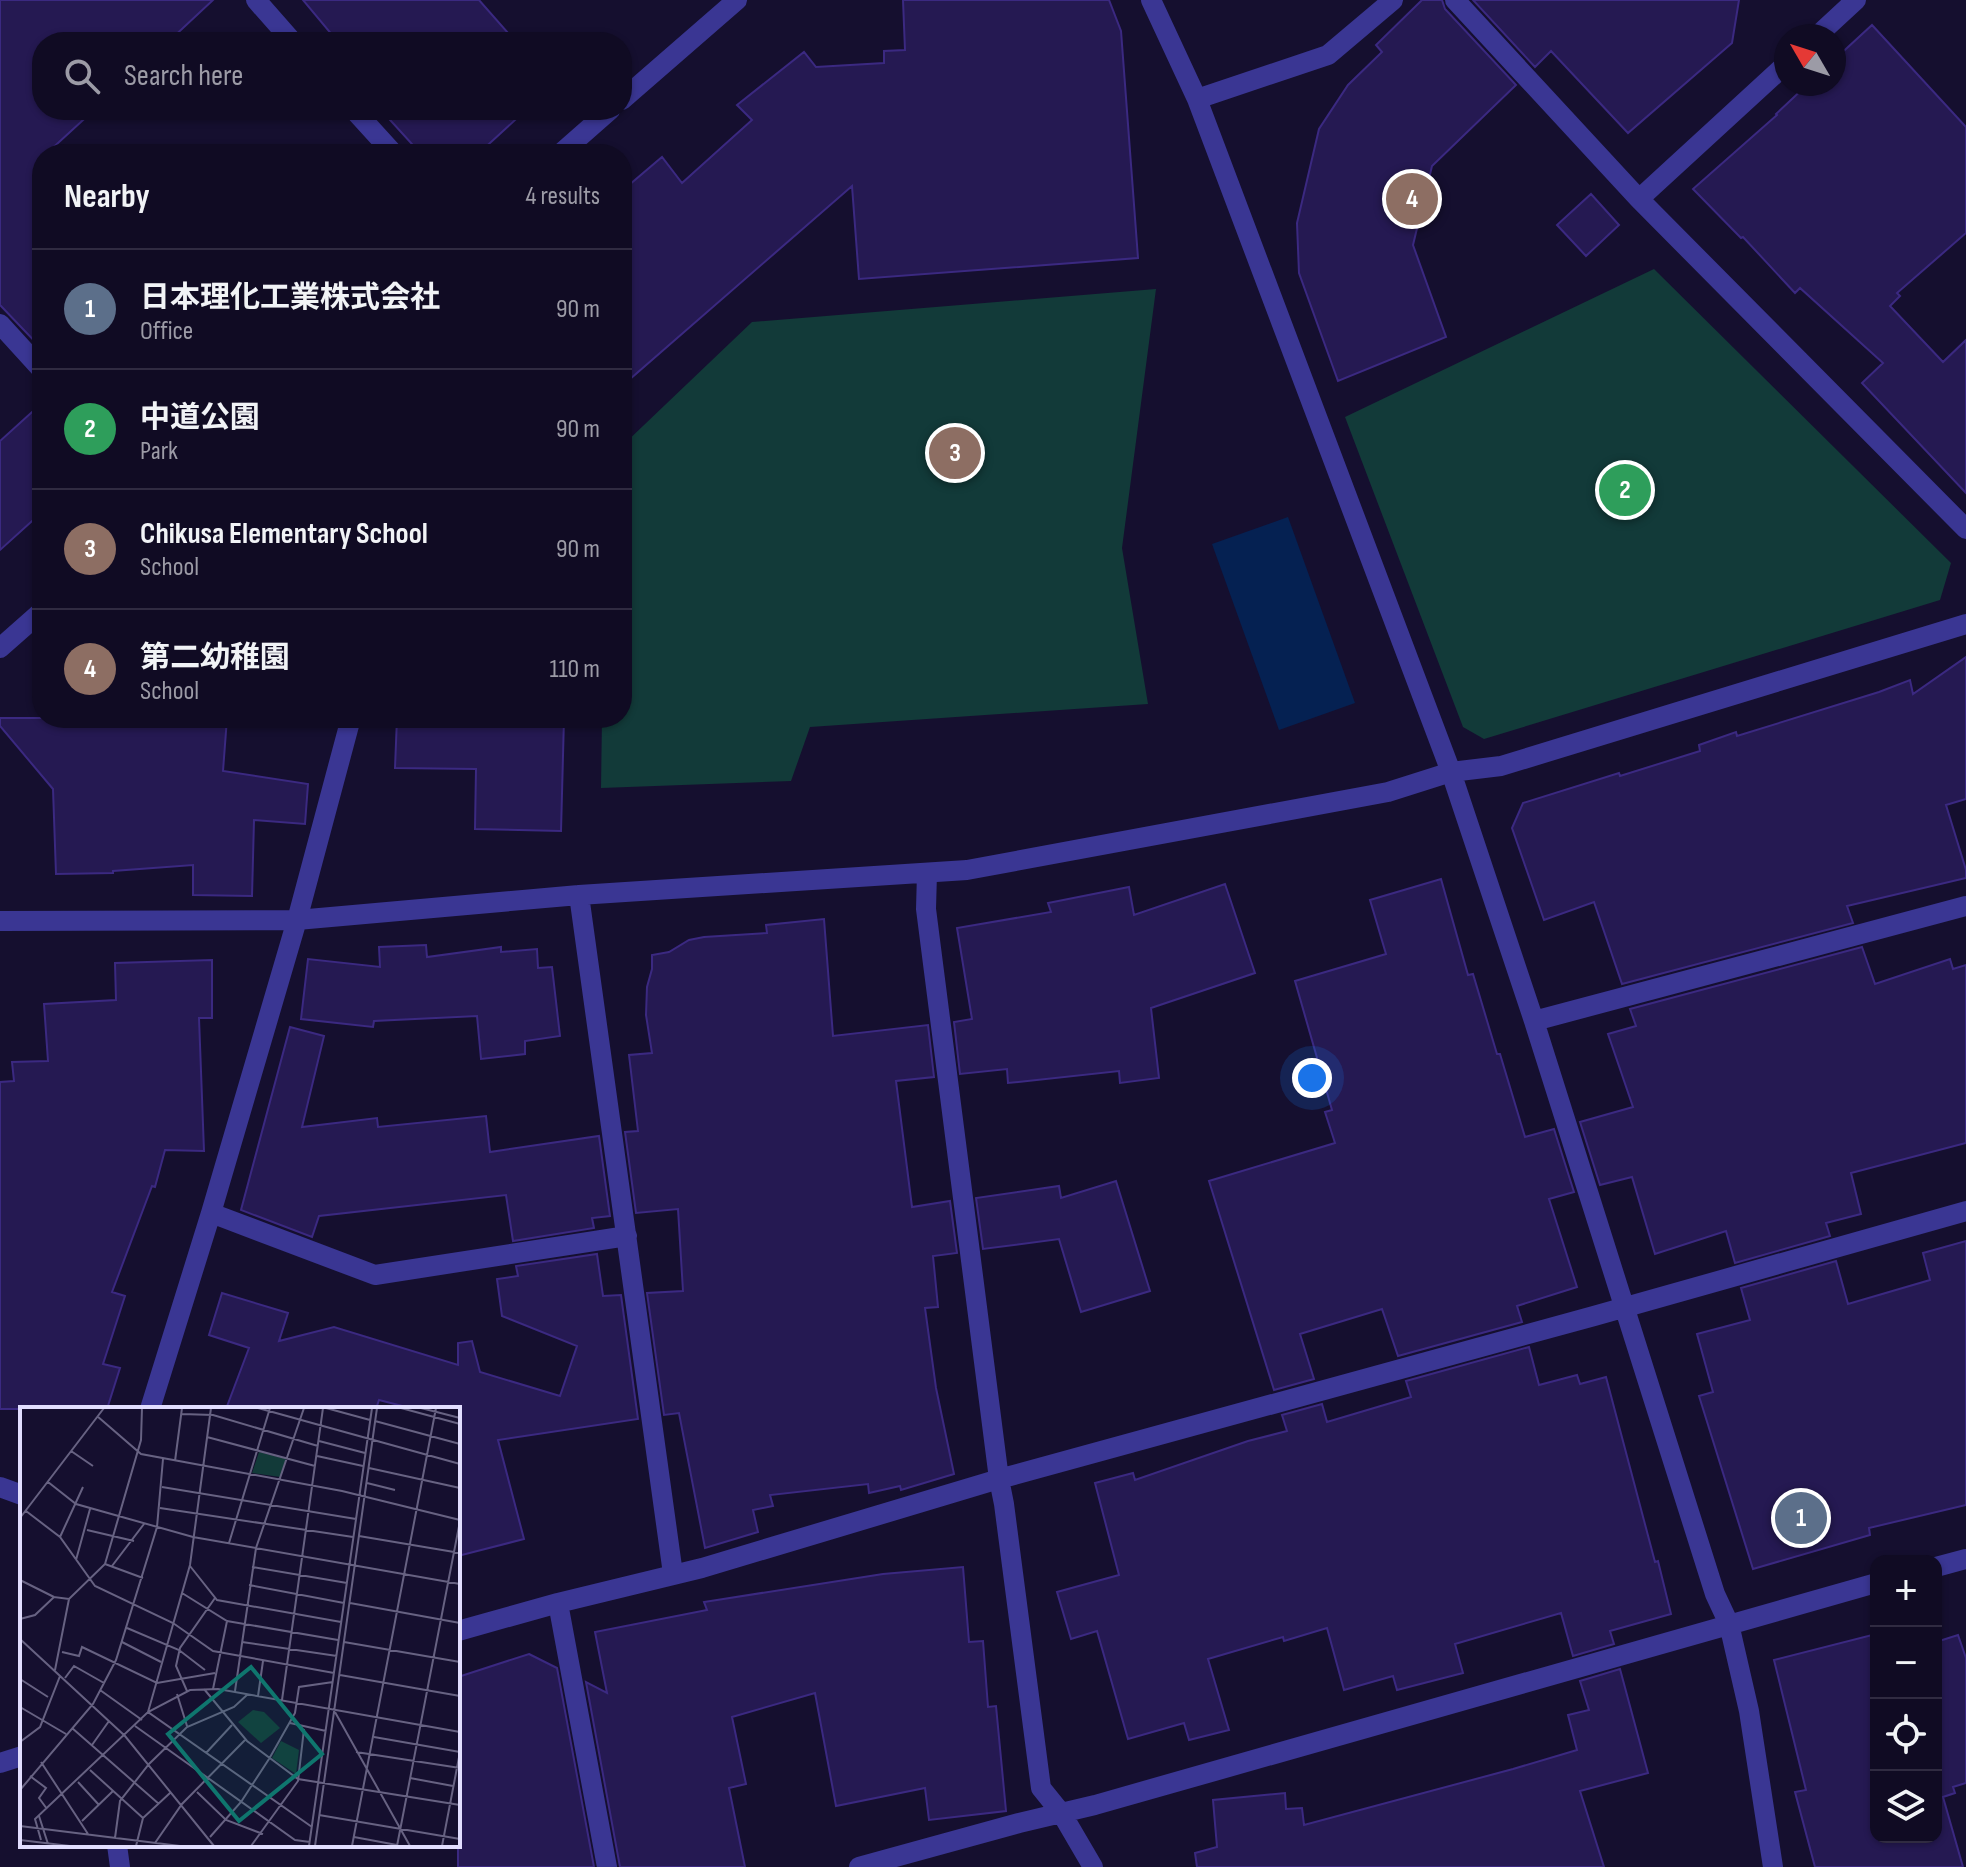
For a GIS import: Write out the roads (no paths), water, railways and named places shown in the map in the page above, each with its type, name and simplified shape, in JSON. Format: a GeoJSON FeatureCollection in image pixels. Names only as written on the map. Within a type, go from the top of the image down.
{"type":"FeatureCollection","features":[{"type":"Feature","properties":{"kind":"street"},"geometry":{"type":"LineString","coordinates":[[256,0],[284,32]]}},
{"type":"Feature","properties":{"kind":"street"},"geometry":{"type":"LineString","coordinates":[[632,91],[737,0]]}},
{"type":"Feature","properties":{"kind":"street"},"geometry":{"type":"LineString","coordinates":[[1151,0],[1197,99],[1451,772],[1534,1021],[1715,1594],[1729,1624],[1749,1711],[1773,1867]]}},
{"type":"Feature","properties":{"kind":"street"},"geometry":{"type":"LineString","coordinates":[[1197,99],[1328,55],[1393,0]]}},
{"type":"Feature","properties":{"kind":"street"},"geometry":{"type":"LineString","coordinates":[[1455,0],[1639,199],[1966,529]]}},
{"type":"Feature","properties":{"kind":"street"},"geometry":{"type":"LineString","coordinates":[[1830,24],[1856,0]]}},
{"type":"Feature","properties":{"kind":"street"},"geometry":{"type":"LineString","coordinates":[[1639,199],[1774,75]]}},
{"type":"Feature","properties":{"kind":"street"},"geometry":{"type":"LineString","coordinates":[[363,120],[385,144]]}},
{"type":"Feature","properties":{"kind":"street"},"geometry":{"type":"LineString","coordinates":[[571,144],[599,120]]}},
{"type":"Feature","properties":{"kind":"street"},"geometry":{"type":"LineString","coordinates":[[0,324],[32,359]]}},
{"type":"Feature","properties":{"kind":"street"},"geometry":{"type":"LineString","coordinates":[[0,648],[32,620]]}},
{"type":"Feature","properties":{"kind":"street"},"geometry":{"type":"LineString","coordinates":[[0,921],[297,920],[579,895],[967,870],[1388,792],[1451,772],[1501,766],[1966,624]]}},
{"type":"Feature","properties":{"kind":"street"},"geometry":{"type":"LineString","coordinates":[[151,1407],[297,920],[348,728]]}},
{"type":"Feature","properties":{"kind":"street"},"geometry":{"type":"LineString","coordinates":[[927,873],[926,909],[1041,1788],[1062,1814],[1093,1867]]}},
{"type":"Feature","properties":{"kind":"street"},"geometry":{"type":"LineString","coordinates":[[579,895],[673,1574]]}},
{"type":"Feature","properties":{"kind":"street"},"geometry":{"type":"LineString","coordinates":[[1534,1021],[1966,906]]}},
{"type":"Feature","properties":{"kind":"street"},"geometry":{"type":"LineString","coordinates":[[460,1630],[702,1568],[999,1479],[1966,1211]]}},
{"type":"Feature","properties":{"kind":"street"},"geometry":{"type":"LineString","coordinates":[[211,1213],[375,1275],[627,1236]]}},
{"type":"Feature","properties":{"kind":"street"},"geometry":{"type":"LineString","coordinates":[[0,1487],[20,1494]]}},
{"type":"Feature","properties":{"kind":"street"},"geometry":{"type":"LineString","coordinates":[[1942,1565],[1966,1559]]}},
{"type":"Feature","properties":{"kind":"street"},"geometry":{"type":"LineString","coordinates":[[859,1867],[1062,1814],[1870,1585]]}},
{"type":"Feature","properties":{"kind":"street"},"geometry":{"type":"LineString","coordinates":[[558,1603],[607,1867]]}},
{"type":"Feature","properties":{"kind":"street"},"geometry":{"type":"LineString","coordinates":[[0,1763],[20,1757]]}},
{"type":"Feature","properties":{"kind":"street"},"geometry":{"type":"LineString","coordinates":[[117,1847],[120,1867]]}},
{"type":"Feature","properties":{"kind":"water"},"geometry":{"type":"Polygon","coordinates":[[[1288,517],[1355,703],[1279,730],[1212,544],[1288,517]]]}},
{"type":"Feature","properties":{"kind":"place","name":"第二幼稚園"},"geometry":{"type":"Point","coordinates":[1412,199]}},
{"type":"Feature","properties":{"kind":"place","name":"Chikusa Elementary School"},"geometry":{"type":"Point","coordinates":[955,453]}},
{"type":"Feature","properties":{"kind":"place","name":"中道公園"},"geometry":{"type":"Point","coordinates":[1625,490]}},
{"type":"Feature","properties":{"kind":"place","name":"日本理化工業株式会社"},"geometry":{"type":"Point","coordinates":[1801,1518]}}]}
